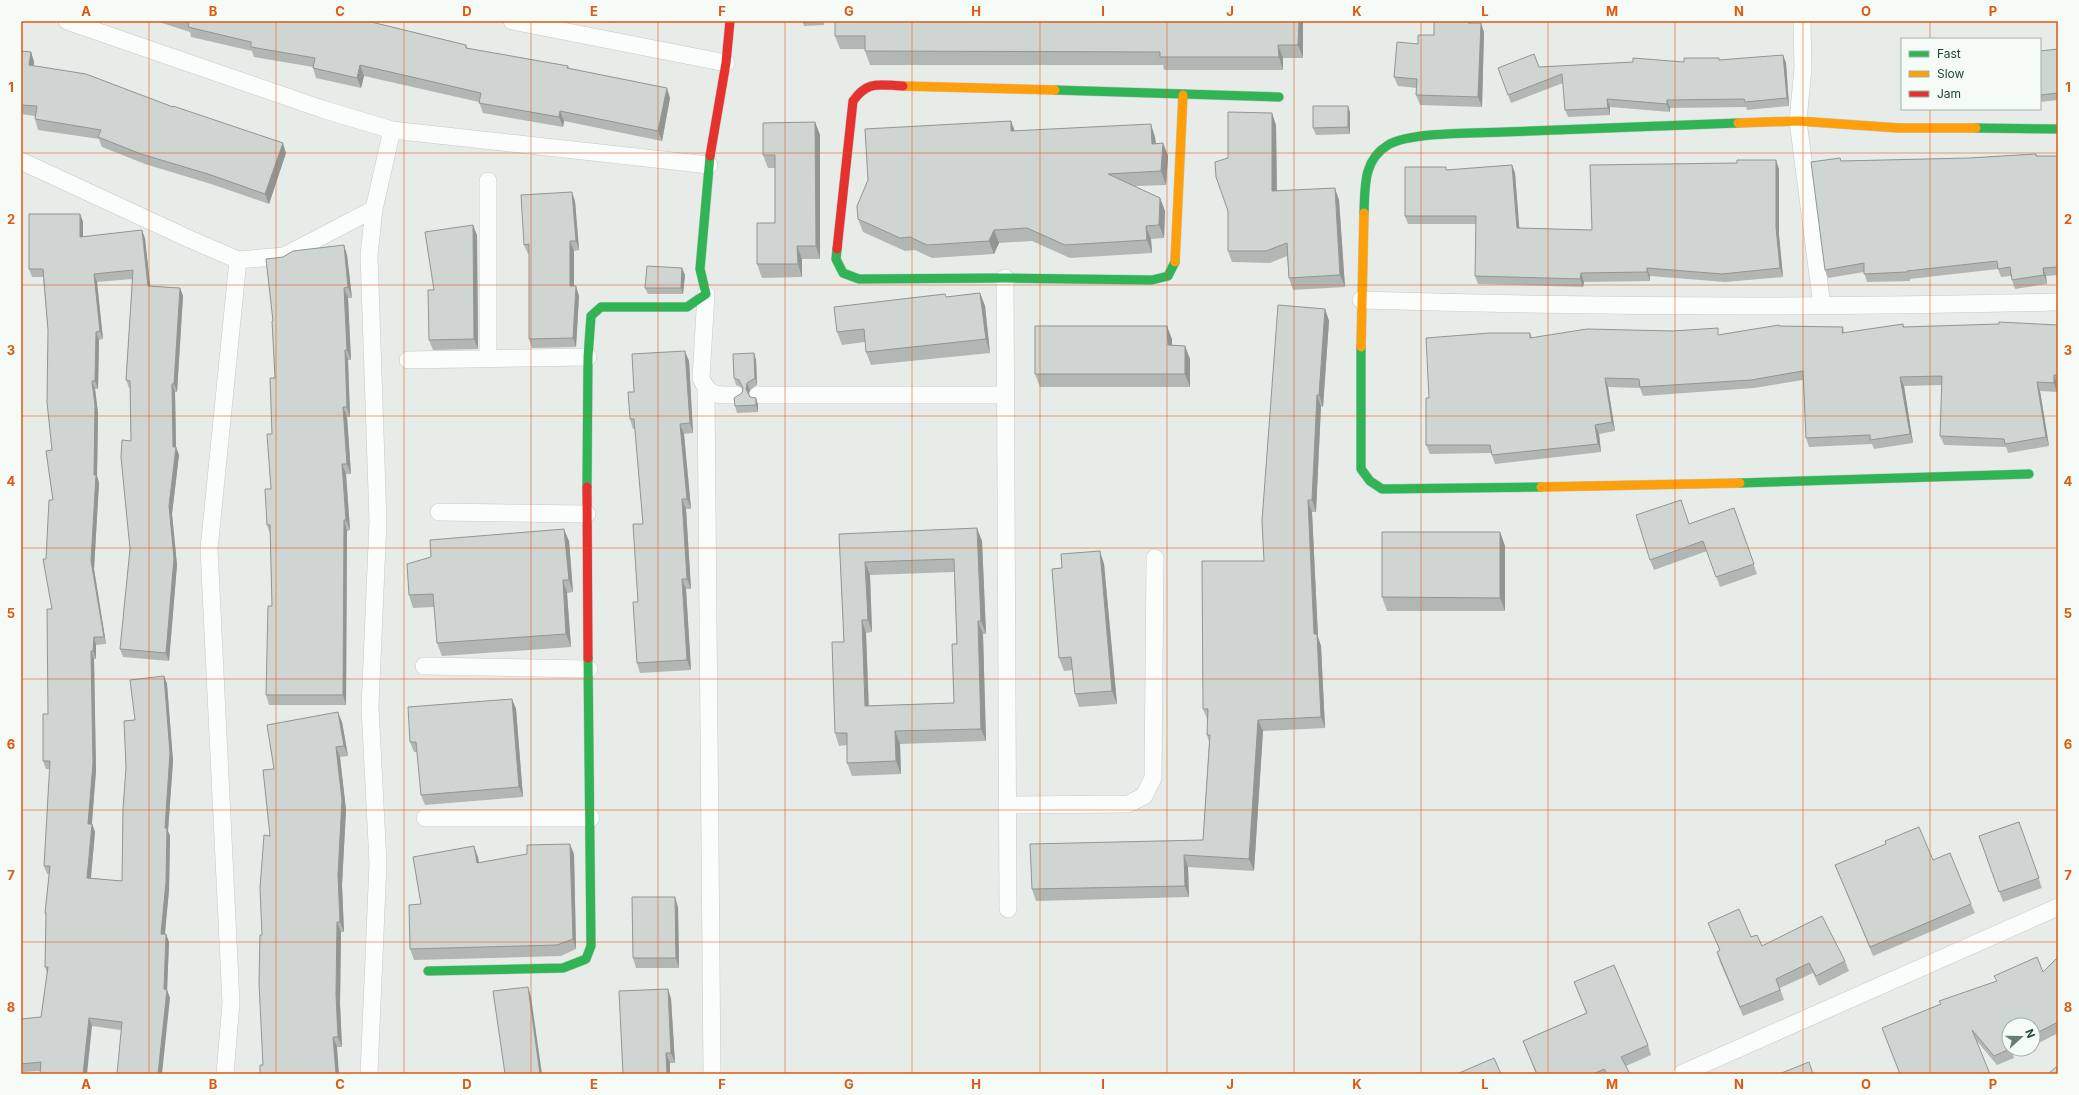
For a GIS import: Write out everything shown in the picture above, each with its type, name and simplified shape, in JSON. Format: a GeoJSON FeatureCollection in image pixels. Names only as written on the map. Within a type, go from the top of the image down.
{"type":"FeatureCollection","features":[{"type":"Feature","properties":{"kind":"street"},"geometry":{"type":"LineString","coordinates":[[67,21],[322,109],[392,130],[709,165]]}},
{"type":"Feature","properties":{"kind":"street"},"geometry":{"type":"LineString","coordinates":[[512,21],[726,63]]}},
{"type":"Feature","properties":{"kind":"street"},"geometry":{"type":"LineString","coordinates":[[712,1074],[706,389],[701,378],[706,294],[700,269],[709,165],[726,63],[730,21]]}},
{"type":"Feature","properties":{"kind":"street"},"geometry":{"type":"LineString","coordinates":[[1802,21],[1803,68],[1798,121],[1822,306]]}},
{"type":"Feature","properties":{"kind":"street"},"geometry":{"type":"LineString","coordinates":[[1183,95],[1175,261],[1168,276],[1152,280],[1005,278],[859,279],[843,273],[836,259],[853,101],[861,90],[875,85],[1279,97]]}},
{"type":"Feature","properties":{"kind":"street"},"geometry":{"type":"LineString","coordinates":[[2029,474],[1685,485],[1399,490],[1382,489],[1370,481],[1361,469],[1361,300],[1365,178],[1374,156],[1388,145],[1405,138],[1461,134],[1798,121],[1898,128],[2058,129]]}},
{"type":"Feature","properties":{"kind":"street"},"geometry":{"type":"LineString","coordinates":[[369,1074],[378,870],[370,707],[378,521],[369,255],[374,209],[392,130]]}},
{"type":"Feature","properties":{"kind":"street"},"geometry":{"type":"LineString","coordinates":[[21,161],[184,237],[238,260],[284,256],[374,209]]}},
{"type":"Feature","properties":{"kind":"street"},"geometry":{"type":"LineString","coordinates":[[488,181],[488,358]]}},
{"type":"Feature","properties":{"kind":"street"},"geometry":{"type":"LineString","coordinates":[[225,1074],[231,1003],[209,549],[238,260]]}},
{"type":"Feature","properties":{"kind":"street"},"geometry":{"type":"LineString","coordinates":[[1005,278],[1008,909]]}},
{"type":"Feature","properties":{"kind":"street"},"geometry":{"type":"LineString","coordinates":[[428,971],[563,968],[586,959],[591,946],[587,514],[588,357],[591,316],[600,307],[687,307],[706,294]]}},
{"type":"Feature","properties":{"kind":"street"},"geometry":{"type":"LineString","coordinates":[[1361,300],[1526,305],[1822,306],[2058,302]]}},
{"type":"Feature","properties":{"kind":"street"},"geometry":{"type":"LineString","coordinates":[[408,360],[588,357]]}},
{"type":"Feature","properties":{"kind":"street"},"geometry":{"type":"LineString","coordinates":[[706,389],[716,395],[736,395]]}},
{"type":"Feature","properties":{"kind":"street"},"geometry":{"type":"LineString","coordinates":[[758,395],[1005,396]]}},
{"type":"Feature","properties":{"kind":"street"},"geometry":{"type":"LineString","coordinates":[[439,512],[587,514]]}},
{"type":"Feature","properties":{"kind":"street"},"geometry":{"type":"LineString","coordinates":[[1007,805],[1128,804],[1144,796],[1153,778],[1155,558]]}},
{"type":"Feature","properties":{"kind":"street"},"geometry":{"type":"LineString","coordinates":[[424,666],[589,669]]}},
{"type":"Feature","properties":{"kind":"street"},"geometry":{"type":"LineString","coordinates":[[425,818],[590,818]]}},
{"type":"Feature","properties":{"kind":"street"},"geometry":{"type":"LineString","coordinates":[[1681,1074],[2058,907]]}},
{"type":"Feature","properties":{"kind":"building"},"geometry":{"type":"Polygon","coordinates":[[[183,21],[367,21],[466,45],[466,48],[568,66],[567,68],[667,88],[658,131],[560,111],[559,117],[479,103],[481,93],[360,65],[357,78],[313,68],[315,58],[251,47],[251,42],[188,27],[189,23],[183,21]]]}},
{"type":"Feature","properties":{"kind":"building"},"geometry":{"type":"Polygon","coordinates":[[[803,21],[823,21],[803,23],[803,21]]]}},
{"type":"Feature","properties":{"kind":"building"},"geometry":{"type":"Polygon","coordinates":[[[835,21],[1299,21],[1298,45],[1278,45],[1279,57],[1160,57],[1160,52],[865,51],[865,36],[835,36],[835,21]]]}},
{"type":"Feature","properties":{"kind":"building"},"geometry":{"type":"Polygon","coordinates":[[[1434,21],[1468,21],[1468,23],[1481,23],[1478,97],[1416,95],[1417,79],[1394,77],[1397,42],[1418,44],[1418,35],[1434,35],[1434,21]]]}},
{"type":"Feature","properties":{"kind":"building"},"geometry":{"type":"Polygon","coordinates":[[[2058,49],[2058,93],[2041,95],[2041,51],[2058,49]]]}},
{"type":"Feature","properties":{"kind":"building"},"geometry":{"type":"Polygon","coordinates":[[[21,51],[31,52],[29,65],[86,74],[173,107],[283,143],[265,194],[208,174],[141,154],[98,137],[101,130],[35,119],[37,106],[21,105],[21,51]]]}},
{"type":"Feature","properties":{"kind":"building"},"geometry":{"type":"Polygon","coordinates":[[[1534,54],[1539,67],[1633,62],[1633,58],[1684,62],[1684,58],[1719,58],[1719,60],[1783,55],[1787,98],[1745,102],[1744,99],[1667,100],[1667,104],[1607,99],[1608,108],[1565,110],[1562,74],[1508,95],[1498,68],[1534,54]]]}},
{"type":"Feature","properties":{"kind":"building"},"geometry":{"type":"Polygon","coordinates":[[[1313,106],[1348,106],[1348,127],[1313,128],[1313,106]]]}},
{"type":"Feature","properties":{"kind":"building"},"geometry":{"type":"Polygon","coordinates":[[[1228,112],[1272,113],[1272,191],[1335,188],[1340,275],[1289,278],[1287,243],[1266,251],[1228,251],[1228,211],[1216,177],[1215,162],[1228,158],[1228,112]]]}},
{"type":"Feature","properties":{"kind":"building"},"geometry":{"type":"Polygon","coordinates":[[[1011,121],[1011,131],[1151,124],[1152,144],[1163,143],[1161,171],[1108,174],[1160,198],[1159,225],[1146,226],[1147,240],[1065,245],[1027,228],[994,230],[989,241],[927,245],[910,237],[900,238],[858,219],[857,206],[868,180],[865,129],[1011,121]]]}},
{"type":"Feature","properties":{"kind":"building"},"geometry":{"type":"Polygon","coordinates":[[[815,122],[816,246],[797,246],[798,264],[757,264],[757,223],[775,223],[775,155],[763,155],[763,123],[815,122]]]}},
{"type":"Feature","properties":{"kind":"building"},"geometry":{"type":"Polygon","coordinates":[[[2036,154],[2036,156],[2058,156],[2058,267],[2043,268],[2044,275],[2012,280],[2010,267],[1998,269],[1997,261],[1907,272],[1864,274],[1864,263],[1825,270],[1811,162],[1840,158],[1841,161],[1969,158],[2036,154]]]}},
{"type":"Feature","properties":{"kind":"building"},"geometry":{"type":"Polygon","coordinates":[[[1737,160],[1776,160],[1776,227],[1780,268],[1722,274],[1647,268],[1647,272],[1581,273],[1580,279],[1475,276],[1476,216],[1405,216],[1405,167],[1446,167],[1446,170],[1512,165],[1517,228],[1592,230],[1590,165],[1737,163],[1737,160]]]}},
{"type":"Feature","properties":{"kind":"building"},"geometry":{"type":"Polygon","coordinates":[[[572,192],[576,241],[570,241],[570,286],[576,286],[573,338],[529,339],[529,244],[524,245],[521,195],[572,192]]]}},
{"type":"Feature","properties":{"kind":"building"},"geometry":{"type":"Polygon","coordinates":[[[29,214],[80,214],[80,237],[142,230],[148,286],[180,288],[174,384],[172,384],[173,447],[176,447],[169,506],[174,558],[166,653],[120,649],[130,549],[121,457],[122,440],[131,441],[130,381],[126,380],[133,270],[94,274],[100,331],[96,332],[95,381],[92,381],[95,405],[94,475],[96,475],[91,561],[104,637],[94,637],[93,651],[91,651],[93,763],[88,824],[92,824],[87,878],[122,881],[123,809],[126,767],[124,721],[135,720],[130,680],[164,676],[170,753],[165,828],[167,828],[166,882],[161,934],[166,934],[164,989],[167,990],[158,1074],[117,1074],[122,1022],[89,1018],[83,1074],[40,1074],[41,1062],[21,1064],[21,1019],[41,1017],[48,967],[45,967],[45,913],[50,866],[44,866],[50,761],[43,761],[43,714],[48,714],[47,609],[52,609],[43,559],[46,559],[49,500],[53,500],[46,451],[52,450],[47,402],[48,330],[43,269],[29,269],[29,214]]]}},
{"type":"Feature","properties":{"kind":"building"},"geometry":{"type":"Polygon","coordinates":[[[473,225],[474,339],[429,340],[428,290],[434,290],[425,232],[473,225]]]}},
{"type":"Feature","properties":{"kind":"building"},"geometry":{"type":"Polygon","coordinates":[[[344,245],[348,287],[344,288],[347,350],[345,350],[347,407],[343,407],[347,464],[342,464],[346,520],[344,520],[343,695],[266,695],[268,606],[272,606],[270,525],[267,525],[265,489],[271,489],[267,434],[272,434],[270,378],[275,378],[273,321],[266,259],[283,257],[293,251],[344,245]]]}},
{"type":"Feature","properties":{"kind":"building"},"geometry":{"type":"Polygon","coordinates":[[[647,266],[682,268],[681,288],[645,288],[647,266]]]}},
{"type":"Feature","properties":{"kind":"building"},"geometry":{"type":"Polygon","coordinates":[[[980,293],[986,339],[866,352],[864,329],[837,332],[834,307],[945,294],[946,297],[980,293]]]}},
{"type":"Feature","properties":{"kind":"building"},"geometry":{"type":"Polygon","coordinates":[[[1278,305],[1325,309],[1319,395],[1317,395],[1312,500],[1308,500],[1314,634],[1317,634],[1321,717],[1258,720],[1249,859],[1184,855],[1185,886],[1032,889],[1030,844],[1203,840],[1210,735],[1207,735],[1208,709],[1203,709],[1202,561],[1264,561],[1262,521],[1278,305]]]}},
{"type":"Feature","properties":{"kind":"building"},"geometry":{"type":"Polygon","coordinates":[[[1999,322],[2058,325],[2058,375],[2054,375],[2054,383],[2037,382],[2046,437],[2005,444],[2004,439],[1940,436],[1942,376],[1900,377],[1910,434],[1870,440],[1870,435],[1806,438],[1803,371],[1751,380],[1640,387],[1639,379],[1605,378],[1612,422],[1595,425],[1598,444],[1492,455],[1490,445],[1426,445],[1426,398],[1429,398],[1426,338],[1490,333],[1530,333],[1530,338],[1587,329],[1673,331],[1718,328],[1718,335],[1779,325],[1843,327],[1842,333],[1903,324],[1903,327],[1999,324],[1999,322]]]}},
{"type":"Feature","properties":{"kind":"building"},"geometry":{"type":"Polygon","coordinates":[[[1035,326],[1167,326],[1168,345],[1185,346],[1185,374],[1035,374],[1035,326]]]}},
{"type":"Feature","properties":{"kind":"building"},"geometry":{"type":"Polygon","coordinates":[[[685,351],[690,423],[680,424],[687,499],[682,499],[687,579],[682,579],[687,660],[637,663],[633,602],[638,602],[633,524],[643,524],[634,419],[630,419],[628,392],[634,392],[632,354],[685,351]]]}},
{"type":"Feature","properties":{"kind":"building"},"geometry":{"type":"Polygon","coordinates":[[[754,353],[755,378],[747,383],[746,389],[750,397],[756,398],[756,405],[735,406],[734,398],[742,393],[743,388],[739,380],[734,378],[733,354],[754,353]]]}},
{"type":"Feature","properties":{"kind":"building"},"geometry":{"type":"Polygon","coordinates":[[[1681,500],[1689,524],[1734,508],[1754,564],[1716,577],[1703,541],[1650,560],[1636,515],[1681,500]]]}},
{"type":"Feature","properties":{"kind":"building"},"geometry":{"type":"Polygon","coordinates":[[[977,528],[981,621],[978,621],[981,729],[895,731],[896,761],[847,763],[847,733],[835,733],[832,642],[844,642],[839,534],[977,528]],[[954,559],[865,562],[868,620],[862,620],[865,706],[954,703],[952,644],[957,644],[954,559]]]}},
{"type":"Feature","properties":{"kind":"building"},"geometry":{"type":"Polygon","coordinates":[[[564,529],[569,580],[563,580],[566,634],[437,643],[433,594],[409,595],[407,564],[431,557],[430,540],[564,529]]]}},
{"type":"Feature","properties":{"kind":"building"},"geometry":{"type":"Polygon","coordinates":[[[1382,532],[1500,532],[1500,598],[1382,597],[1382,532]]]}},
{"type":"Feature","properties":{"kind":"building"},"geometry":{"type":"Polygon","coordinates":[[[1100,551],[1112,691],[1075,694],[1071,657],[1059,658],[1052,569],[1062,568],[1061,554],[1100,551]]]}},
{"type":"Feature","properties":{"kind":"building"},"geometry":{"type":"Polygon","coordinates":[[[512,699],[519,787],[421,795],[416,742],[410,742],[408,707],[512,699]]]}},
{"type":"Feature","properties":{"kind":"building"},"geometry":{"type":"Polygon","coordinates":[[[338,712],[344,746],[336,747],[342,800],[338,875],[340,922],[337,922],[336,994],[338,1037],[333,1037],[336,1074],[260,1074],[260,1065],[263,1065],[259,983],[260,935],[262,935],[260,888],[264,835],[270,836],[263,770],[274,769],[267,725],[338,712]]]}},
{"type":"Feature","properties":{"kind":"building"},"geometry":{"type":"Polygon","coordinates":[[[2019,822],[2039,878],[1999,892],[1979,836],[2019,822]]]}},
{"type":"Feature","properties":{"kind":"building"},"geometry":{"type":"Polygon","coordinates":[[[1919,827],[1933,860],[1950,853],[1971,904],[1870,947],[1835,865],[1886,844],[1885,841],[1919,827]]]}},
{"type":"Feature","properties":{"kind":"building"},"geometry":{"type":"Polygon","coordinates":[[[570,844],[573,939],[557,945],[410,949],[409,905],[421,904],[413,857],[474,846],[477,863],[527,854],[527,845],[570,844]]]}},
{"type":"Feature","properties":{"kind":"building"},"geometry":{"type":"Polygon","coordinates":[[[632,897],[675,897],[676,958],[633,958],[632,897]]]}},
{"type":"Feature","properties":{"kind":"building"},"geometry":{"type":"Polygon","coordinates":[[[1739,909],[1751,937],[1757,935],[1762,946],[1822,916],[1845,961],[1816,976],[1809,963],[1776,979],[1780,990],[1740,1007],[1717,952],[1720,950],[1708,923],[1739,909]]]}},
{"type":"Feature","properties":{"kind":"building"},"geometry":{"type":"Polygon","coordinates":[[[2037,957],[2043,972],[2058,957],[2058,1022],[2041,1031],[2041,1017],[2001,1017],[2001,1053],[1994,1056],[1972,1030],[1990,1074],[1900,1074],[1882,1028],[1941,1004],[1939,1001],[1997,981],[1994,976],[2037,957]]]}},
{"type":"Feature","properties":{"kind":"building"},"geometry":{"type":"Polygon","coordinates":[[[1614,965],[1648,1045],[1621,1057],[1630,1074],[1607,1074],[1604,1069],[1593,1074],[1537,1074],[1523,1041],[1587,1013],[1574,982],[1614,965]]]}},
{"type":"Feature","properties":{"kind":"building"},"geometry":{"type":"Polygon","coordinates":[[[528,987],[540,1074],[505,1074],[493,991],[528,987]]]}},
{"type":"Feature","properties":{"kind":"building"},"geometry":{"type":"Polygon","coordinates":[[[668,989],[671,1053],[666,1053],[667,1074],[623,1074],[619,991],[668,989]]]}},
{"type":"Feature","properties":{"kind":"building"},"geometry":{"type":"Polygon","coordinates":[[[1494,1058],[1501,1074],[1459,1074],[1459,1073],[1494,1058]]]}},
{"type":"Feature","properties":{"kind":"building"},"geometry":{"type":"Polygon","coordinates":[[[1809,1062],[1813,1074],[1779,1074],[1809,1062]]]}},
{"type":"Feature","properties":{"kind":"building"},"geometry":{"type":"Polygon","coordinates":[[[2056,1067],[2058,1074],[2048,1074],[2056,1067]]]}},
{"type":"Feature","properties":{"kind":"traffic: fast"},"geometry":{"type":"LineString","coordinates":[[1055,90],[1279,97]]}},
{"type":"Feature","properties":{"kind":"traffic: fast"},"geometry":{"type":"LineString","coordinates":[[1364,213],[1365,184],[1370,166],[1380,151],[1388,145],[1398,141],[1427,135],[1444,134],[1738,123]]}},
{"type":"Feature","properties":{"kind":"traffic: fast"},"geometry":{"type":"LineString","coordinates":[[1976,128],[2058,129]]}},
{"type":"Feature","properties":{"kind":"traffic: fast"},"geometry":{"type":"LineString","coordinates":[[587,487],[588,357],[591,316],[601,307],[687,307],[706,294],[700,269],[710,156]]}},
{"type":"Feature","properties":{"kind":"traffic: fast"},"geometry":{"type":"LineString","coordinates":[[837,249],[836,259],[843,273],[859,279],[1005,278],[1152,280],[1168,276],[1175,262]]}},
{"type":"Feature","properties":{"kind":"traffic: fast"},"geometry":{"type":"LineString","coordinates":[[1361,347],[1361,469],[1370,481],[1382,489],[1541,487]]}},
{"type":"Feature","properties":{"kind":"traffic: fast"},"geometry":{"type":"LineString","coordinates":[[1740,483],[2029,474]]}},
{"type":"Feature","properties":{"kind":"traffic: fast"},"geometry":{"type":"LineString","coordinates":[[428,971],[563,968],[586,959],[591,946],[588,658]]}},
{"type":"Feature","properties":{"kind":"traffic: slow"},"geometry":{"type":"LineString","coordinates":[[903,86],[1055,90]]}},
{"type":"Feature","properties":{"kind":"traffic: slow"},"geometry":{"type":"LineString","coordinates":[[1175,262],[1183,95]]}},
{"type":"Feature","properties":{"kind":"traffic: slow"},"geometry":{"type":"LineString","coordinates":[[1738,123],[1798,121],[1899,128],[1976,128]]}},
{"type":"Feature","properties":{"kind":"traffic: slow"},"geometry":{"type":"LineString","coordinates":[[1361,347],[1364,213]]}},
{"type":"Feature","properties":{"kind":"traffic: slow"},"geometry":{"type":"LineString","coordinates":[[1541,487],[1740,483]]}},
{"type":"Feature","properties":{"kind":"traffic: jam"},"geometry":{"type":"LineString","coordinates":[[710,156],[726,63],[730,21]]}},
{"type":"Feature","properties":{"kind":"traffic: jam"},"geometry":{"type":"LineString","coordinates":[[837,249],[853,101],[858,94],[875,85],[903,86]]}},
{"type":"Feature","properties":{"kind":"traffic: jam"},"geometry":{"type":"LineString","coordinates":[[587,487],[588,658]]}}]}
